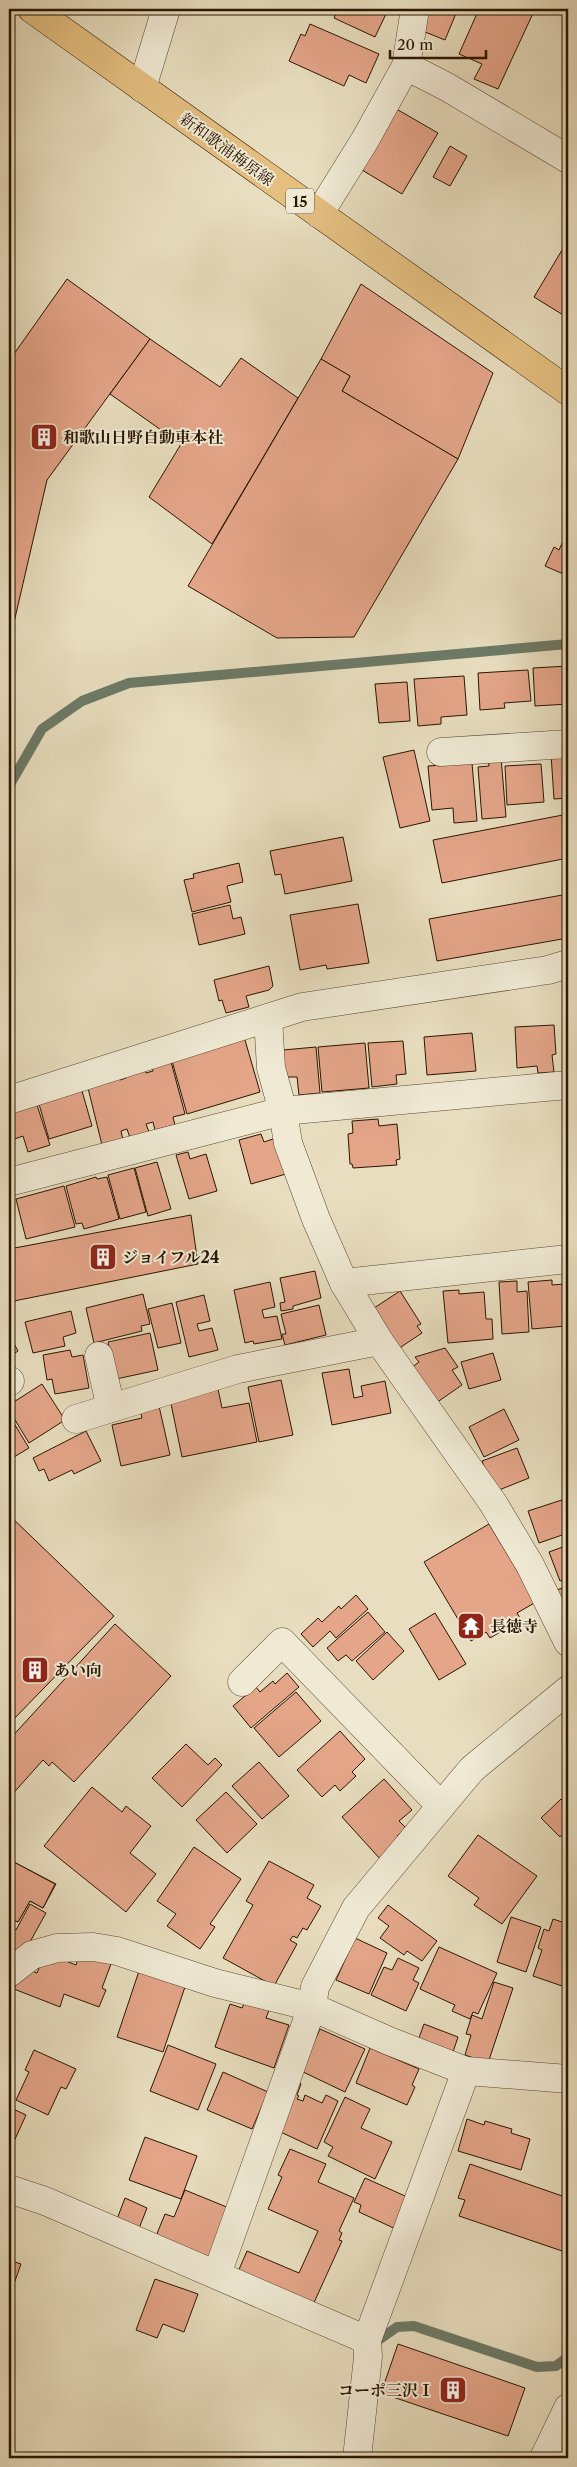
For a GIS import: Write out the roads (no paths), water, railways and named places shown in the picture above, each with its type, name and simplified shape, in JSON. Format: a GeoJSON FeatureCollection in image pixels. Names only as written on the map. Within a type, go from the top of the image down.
{"type":"FeatureCollection","features":[{"type":"Feature","properties":{"kind":"main road","name":"新和歌浦梅原線"},"geometry":{"type":"LineString","coordinates":[[32,9],[568,392]]}},
{"type":"Feature","properties":{"kind":"street"},"geometry":{"type":"LineString","coordinates":[[142,88],[166,9]]}},
{"type":"Feature","properties":{"kind":"street"},"geometry":{"type":"LineString","coordinates":[[319,214],[365,140],[406,66],[415,9]]}},
{"type":"Feature","properties":{"kind":"street"},"geometry":{"type":"LineString","coordinates":[[406,66],[447,87],[568,159]]}},
{"type":"Feature","properties":{"kind":"street"},"geometry":{"type":"LineString","coordinates":[[441,752],[568,744]]}},
{"type":"Feature","properties":{"kind":"street"},"geometry":{"type":"LineString","coordinates":[[9,1100],[302,1008],[548,970],[568,964]]}},
{"type":"Feature","properties":{"kind":"street"},"geometry":{"type":"LineString","coordinates":[[268,1018],[271,1068],[283,1111],[288,1143],[316,1219],[344,1283],[379,1341],[493,1503],[530,1565],[568,1642]]}},
{"type":"Feature","properties":{"kind":"street"},"geometry":{"type":"LineString","coordinates":[[9,1182],[283,1111],[568,1085]]}},
{"type":"Feature","properties":{"kind":"street"},"geometry":{"type":"LineString","coordinates":[[344,1283],[568,1259]]}},
{"type":"Feature","properties":{"kind":"street"},"geometry":{"type":"LineString","coordinates":[[76,1419],[238,1369],[379,1341]]}},
{"type":"Feature","properties":{"kind":"street"},"geometry":{"type":"LineString","coordinates":[[99,1356],[111,1408]]}},
{"type":"Feature","properties":{"kind":"street"},"geometry":{"type":"LineString","coordinates":[[242,1682],[282,1642],[441,1806]]}},
{"type":"Feature","properties":{"kind":"street"},"geometry":{"type":"LineString","coordinates":[[217,2274],[312,2007],[315,1987],[356,1908],[472,1769],[568,1690]]}},
{"type":"Feature","properties":{"kind":"street"},"geometry":{"type":"LineString","coordinates":[[9,1973],[32,1955],[57,1948],[93,1947],[117,1951],[215,1983],[312,2007],[389,2041],[466,2071],[568,2079]]}},
{"type":"Feature","properties":{"kind":"street"},"geometry":{"type":"LineString","coordinates":[[357,2458],[368,2348],[466,2071]]}},
{"type":"Feature","properties":{"kind":"street"},"geometry":{"type":"LineString","coordinates":[[9,2189],[45,2201],[217,2274],[368,2348]]}},
{"type":"Feature","properties":{"kind":"street"},"geometry":{"type":"LineString","coordinates":[[544,2458],[568,2408]]}},
{"type":"Feature","properties":{"kind":"waterway"},"geometry":{"type":"LineString","coordinates":[[9,786],[42,729],[82,701],[129,683],[568,644]]}},
{"type":"Feature","properties":{"kind":"waterway"},"geometry":{"type":"LineString","coordinates":[[373,2344],[397,2327],[414,2326],[537,2367],[556,2366],[568,2357]]}},
{"type":"Feature","properties":{"kind":"place","name":"和歌山日野自動車本社"},"geometry":{"type":"Point","coordinates":[44,437]}},
{"type":"Feature","properties":{"kind":"place","name":"ジョイフル24"},"geometry":{"type":"Point","coordinates":[103,1257]}},
{"type":"Feature","properties":{"kind":"place","name":"長徳寺"},"geometry":{"type":"Point","coordinates":[471,1626]}},
{"type":"Feature","properties":{"kind":"place","name":"あい向"},"geometry":{"type":"Point","coordinates":[35,1670]}},
{"type":"Feature","properties":{"kind":"place","name":"コーポ三沢Ⅰ"},"geometry":{"type":"Point","coordinates":[453,2390]}}]}
